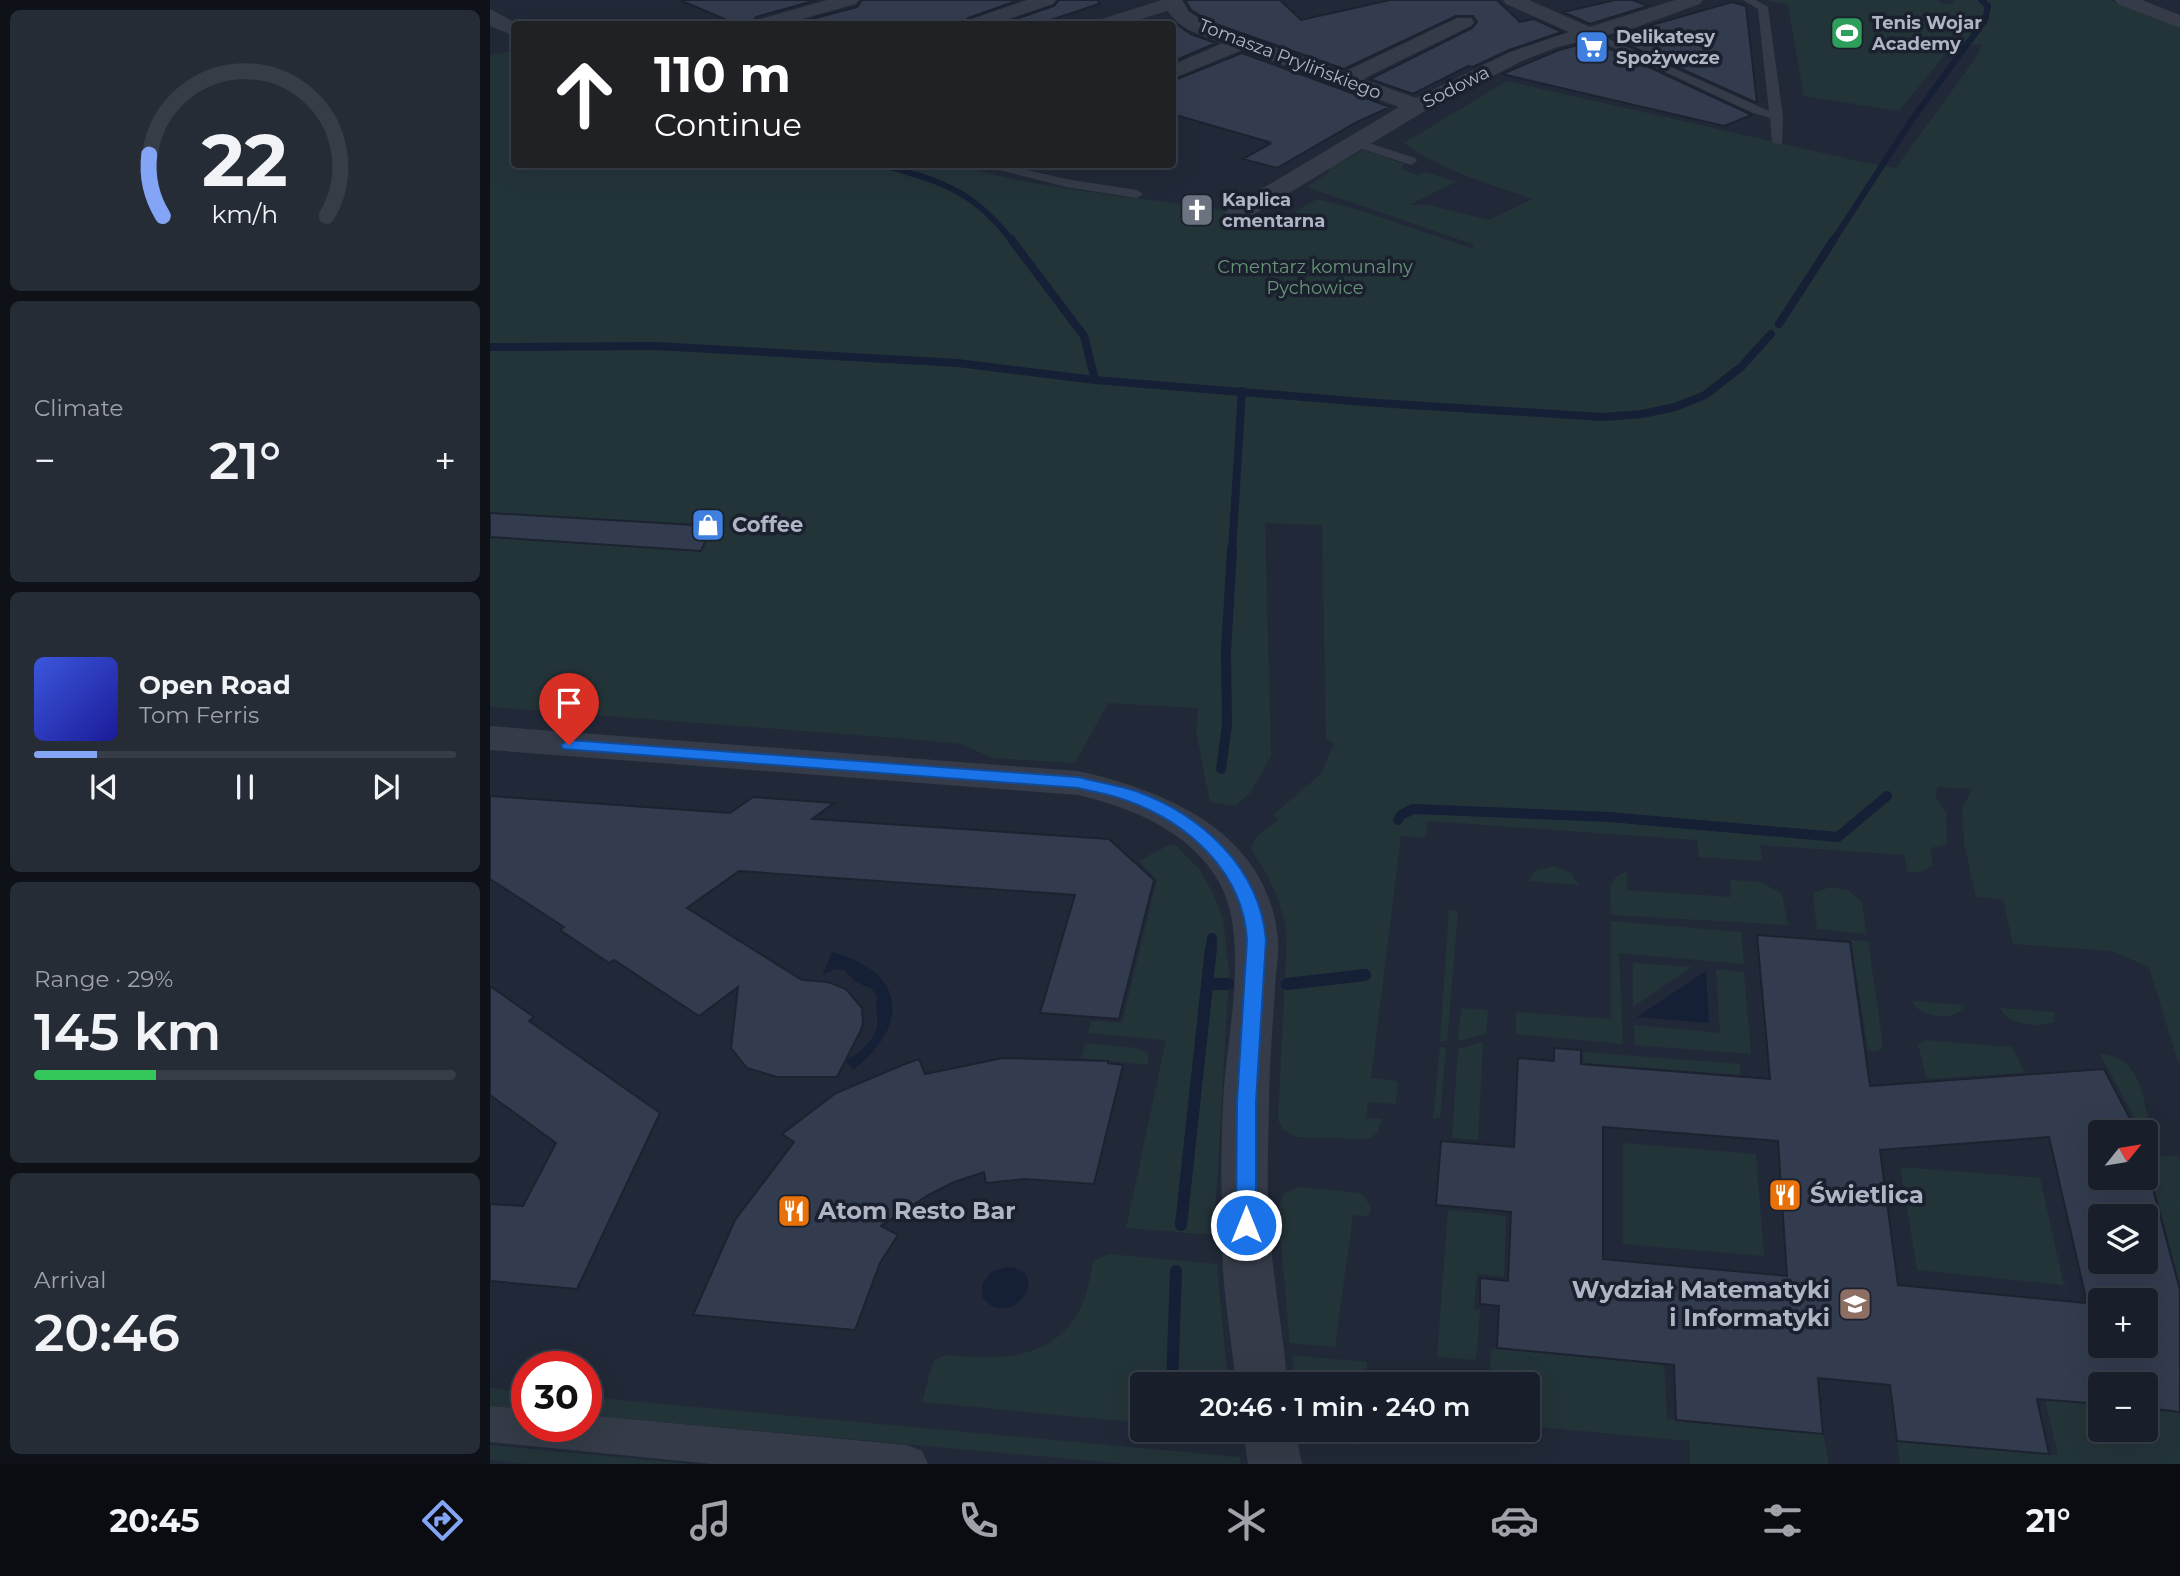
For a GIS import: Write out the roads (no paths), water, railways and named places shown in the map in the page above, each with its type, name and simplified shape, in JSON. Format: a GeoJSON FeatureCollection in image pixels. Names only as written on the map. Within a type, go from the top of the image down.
{"type":"FeatureCollection","features":[{"type":"Feature","properties":{"kind":"street"},"geometry":{"type":"LineString","coordinates":[[775,21],[849,0]]}},
{"type":"Feature","properties":{"kind":"street"},"geometry":{"type":"LineString","coordinates":[[985,21],[1046,0]]}},
{"type":"Feature","properties":{"kind":"street"},"geometry":{"type":"LineString","coordinates":[[1513,0],[1589,34]]}},
{"type":"Feature","properties":{"kind":"street","name":"Sodowa"},"geometry":{"type":"LineString","coordinates":[[1237,214],[1417,106],[1530,50],[1693,0]]}},
{"type":"Feature","properties":{"kind":"street"},"geometry":{"type":"LineString","coordinates":[[2125,0],[2180,22]]}},
{"type":"Feature","properties":{"kind":"street"},"geometry":{"type":"LineString","coordinates":[[1114,21],[1173,1]]}},
{"type":"Feature","properties":{"kind":"street","name":"Tomasza Prylińskiego"},"geometry":{"type":"LineString","coordinates":[[1173,1],[1181,16],[1202,28],[1417,106]]}},
{"type":"Feature","properties":{"kind":"street"},"geometry":{"type":"LineString","coordinates":[[755,5],[786,18]]}},
{"type":"Feature","properties":{"kind":"street"},"geometry":{"type":"LineString","coordinates":[[490,15],[499,24],[511,29]]}},
{"type":"Feature","properties":{"kind":"street"},"geometry":{"type":"LineString","coordinates":[[1343,81],[1464,22]]}},
{"type":"Feature","properties":{"kind":"street"},"geometry":{"type":"LineString","coordinates":[[1176,71],[1240,43]]}},
{"type":"Feature","properties":{"kind":"street"},"geometry":{"type":"LineString","coordinates":[[490,738],[1078,783],[1131,796],[1161,809],[1180,819],[1206,839],[1237,877],[1255,918],[1247,1102],[1246,1244],[1261,1372]]}},
{"type":"Feature","properties":{"kind":"street"},"geometry":{"type":"LineString","coordinates":[[490,1424],[907,1464]]}},
{"type":"Feature","properties":{"kind":"street"},"geometry":{"type":"LineString","coordinates":[[1271,1442],[1275,1464]]}},
{"type":"Feature","properties":{"kind":"lane"},"geometry":{"type":"LineString","coordinates":[[1748,0],[1763,7],[1778,142]]}},
{"type":"Feature","properties":{"kind":"lane"},"geometry":{"type":"LineString","coordinates":[[1589,34],[1758,111],[1777,117]]}},
{"type":"Feature","properties":{"kind":"lane"},"geometry":{"type":"LineString","coordinates":[[1357,143],[1411,160]]}},
{"type":"Feature","properties":{"kind":"lane"},"geometry":{"type":"LineString","coordinates":[[1000,168],[1066,183],[1137,194]]}},
{"type":"Feature","properties":{"kind":"water"},"geometry":{"type":"Polygon","coordinates":[[[832,952],[857,961],[875,973],[886,986],[892,1002],[891,1018],[885,1035],[872,1053],[853,1070],[846,1061],[865,1046],[876,1032],[877,997],[872,989],[856,982],[844,970],[835,969],[822,975],[832,952]]]}},
{"type":"Feature","properties":{"kind":"water"},"geometry":{"type":"Polygon","coordinates":[[[1706,971],[1709,1023],[1637,1017],[1706,971]]]}},
{"type":"Feature","properties":{"kind":"water"},"geometry":{"type":"Polygon","coordinates":[[[1006,1267],[1021,1270],[1027,1278],[1028,1287],[1016,1304],[1005,1308],[994,1307],[983,1298],[982,1284],[991,1272],[1006,1267]]]}},
{"type":"Feature","properties":{"kind":"waterway"},"geometry":{"type":"LineString","coordinates":[[1833,241],[1911,121],[1985,20],[1988,6],[1981,0]]}},
{"type":"Feature","properties":{"kind":"waterway"},"geometry":{"type":"LineString","coordinates":[[894,168],[938,183],[969,199],[1012,241]]}},
{"type":"Feature","properties":{"kind":"waterway"},"geometry":{"type":"LineString","coordinates":[[1011,239],[1084,336],[1095,380]]}},
{"type":"Feature","properties":{"kind":"waterway"},"geometry":{"type":"LineString","coordinates":[[1779,324],[1834,239]]}},
{"type":"Feature","properties":{"kind":"waterway"},"geometry":{"type":"LineString","coordinates":[[1242,392],[1603,417],[1642,414],[1675,407],[1705,395],[1741,367],[1771,334]]}},
{"type":"Feature","properties":{"kind":"waterway"},"geometry":{"type":"LineString","coordinates":[[490,347],[655,346],[958,363],[1095,380]]}},
{"type":"Feature","properties":{"kind":"waterway"},"geometry":{"type":"LineString","coordinates":[[1095,380],[1242,392]]}},
{"type":"Feature","properties":{"kind":"waterway"},"geometry":{"type":"LineString","coordinates":[[1232,551],[1242,392]]}},
{"type":"Feature","properties":{"kind":"waterway"},"geometry":{"type":"LineString","coordinates":[[1221,769],[1227,725],[1226,652],[1232,549]]}},
{"type":"Feature","properties":{"kind":"waterway"},"geometry":{"type":"LineString","coordinates":[[1398,820],[1401,815],[1413,809],[1609,817],[1838,837],[1887,796]]}},
{"type":"Feature","properties":{"kind":"waterway"},"geometry":{"type":"LineString","coordinates":[[1211,950],[1212,938]]}},
{"type":"Feature","properties":{"kind":"waterway"},"geometry":{"type":"LineString","coordinates":[[1207,984],[1211,948]]}},
{"type":"Feature","properties":{"kind":"waterway"},"geometry":{"type":"LineString","coordinates":[[1287,984],[1365,975]]}},
{"type":"Feature","properties":{"kind":"waterway"},"geometry":{"type":"LineString","coordinates":[[1181,1225],[1207,984]]}},
{"type":"Feature","properties":{"kind":"waterway"},"geometry":{"type":"LineString","coordinates":[[1207,984],[1228,984]]}},
{"type":"Feature","properties":{"kind":"waterway"},"geometry":{"type":"LineString","coordinates":[[1172,1372],[1176,1271]]}},
{"type":"Feature","properties":{"kind":"place","name":"Tenis Wojar Academy"},"geometry":{"type":"Point","coordinates":[1847,33]}},
{"type":"Feature","properties":{"kind":"place","name":"Delikatesy Spożywcze"},"geometry":{"type":"Point","coordinates":[1592,47]}},
{"type":"Feature","properties":{"kind":"place","name":"Kaplica cmentarna"},"geometry":{"type":"Point","coordinates":[1197,210]}},
{"type":"Feature","properties":{"kind":"place","name":"Coffee"},"geometry":{"type":"Point","coordinates":[708,525]}},
{"type":"Feature","properties":{"kind":"place","name":"Świetlica"},"geometry":{"type":"Point","coordinates":[1785,1195]}},
{"type":"Feature","properties":{"kind":"place","name":"Atom Resto Bar"},"geometry":{"type":"Point","coordinates":[794,1211]}},
{"type":"Feature","properties":{"kind":"place","name":"Wydział Matematyki i Informatyki"},"geometry":{"type":"Point","coordinates":[1855,1304]}},
{"type":"Feature","properties":{"kind":"park label","name":"Cmentarz komunalny Pychowice"},"geometry":{"type":"Point","coordinates":[1315,277]}}]}
